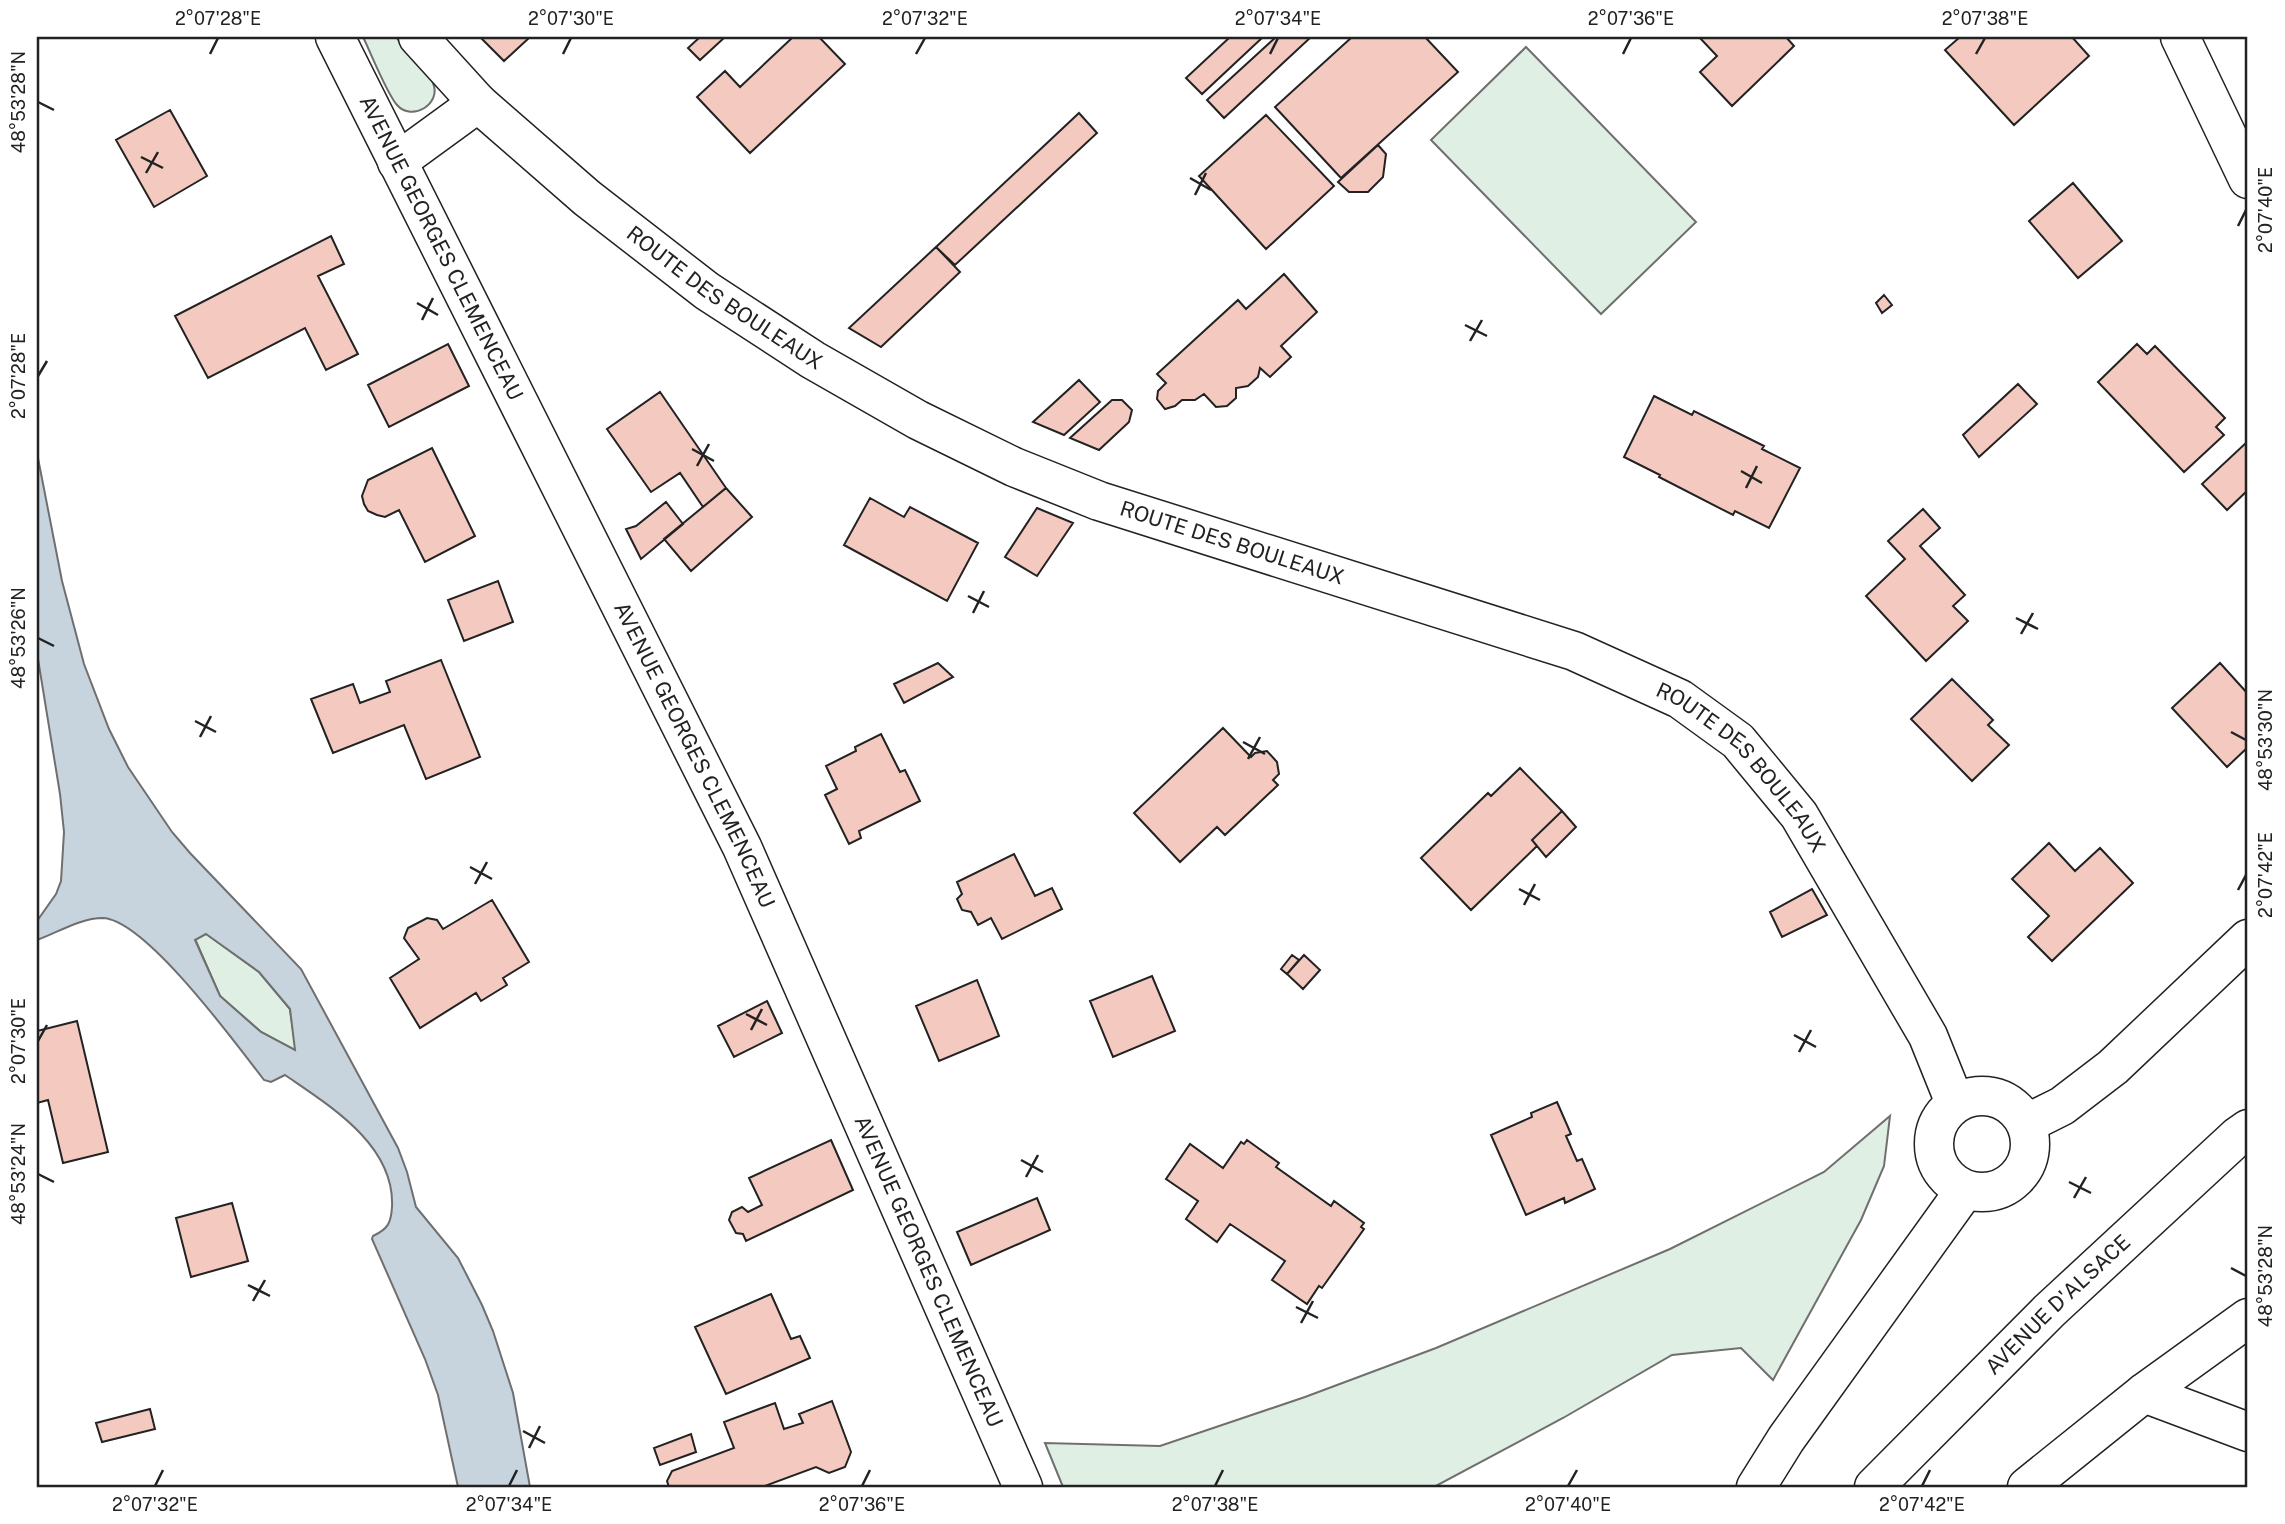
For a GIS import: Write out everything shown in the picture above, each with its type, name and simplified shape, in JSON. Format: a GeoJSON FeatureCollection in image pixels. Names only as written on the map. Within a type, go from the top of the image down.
{"type":"FeatureCollection","features":[{"type":"Feature","properties":{"kind":"street","name":"AVENUE GEORGES CLEMENCEAU"},"geometry":{"type":"LineString","coordinates":[[335,37],[742,847],[1023,1487]]}},
{"type":"Feature","properties":{"kind":"street","name":"ROUTE DES BOULEAUX"},"geometry":{"type":"LineString","coordinates":[[418,37],[478,103],[587,198],[707,291],[813,360],[918,420],[1014,467],[1099,501],[1574,651],[1680,699],[1738,741],[1799,815],[1928,1036],[1955,1103]]}},
{"type":"Feature","properties":{"kind":"street"},"geometry":{"type":"LineString","coordinates":[[2180,37],[2248,179]]}},
{"type":"Feature","properties":{"kind":"street"},"geometry":{"type":"LineString","coordinates":[[397,162],[478,103]]}},
{"type":"Feature","properties":{"kind":"street"},"geometry":{"type":"LineString","coordinates":[[2026,1124],[2062,1105],[2113,1067],[2248,939]]}},
{"type":"Feature","properties":{"kind":"street"},"geometry":{"type":"LineString","coordinates":[[1970,1096],[2003,1100],[2016,1110],[2026,1124],[2030,1140],[2029,1156],[2011,1183],[1997,1191],[1981,1193],[1965,1190],[1951,1182],[1935,1157],[1933,1141],[1936,1126],[1944,1113],[1955,1103],[1970,1096]]}},
{"type":"Feature","properties":{"kind":"street","name":"AVENUE D'ALSACE"},"geometry":{"type":"LineString","coordinates":[[1874,1487],[2049,1311],[2248,1129]]}},
{"type":"Feature","properties":{"kind":"street"},"geometry":{"type":"LineString","coordinates":[[1770,1480],[1965,1190]]}},
{"type":"Feature","properties":{"kind":"street"},"geometry":{"type":"LineString","coordinates":[[2027,1487],[2144,1393],[2248,1318]]}},
{"type":"Feature","properties":{"kind":"street"},"geometry":{"type":"LineString","coordinates":[[2144,1393],[2248,1432]]}},
{"type":"Feature","properties":{"kind":"green space"},"geometry":{"type":"Polygon","coordinates":[[[363,37],[396,37],[433,83],[435,91],[430,104],[410,112],[397,105],[363,37]]]}},
{"type":"Feature","properties":{"kind":"green space"},"geometry":{"type":"Polygon","coordinates":[[[1526,47],[1696,222],[1601,314],[1431,140],[1526,47]]]}},
{"type":"Feature","properties":{"kind":"green space"},"geometry":{"type":"Polygon","coordinates":[[[205,933],[259,972],[290,1009],[296,1051],[261,1032],[220,996],[195,939],[205,933]]]}},
{"type":"Feature","properties":{"kind":"green space"},"geometry":{"type":"Polygon","coordinates":[[[1890,1116],[1884,1166],[1861,1220],[1773,1380],[1741,1348],[1672,1355],[1563,1418],[1434,1487],[1063,1487],[1045,1443],[1160,1446],[1305,1397],[1436,1348],[1670,1249],[1824,1172],[1890,1116]]]}},
{"type":"Feature","properties":{"kind":"shaded area"},"geometry":{"type":"Polygon","coordinates":[[[37,453],[62,581],[84,664],[109,729],[128,767],[172,832],[301,969],[398,1148],[416,1207],[458,1258],[482,1305],[513,1393],[530,1487],[458,1487],[438,1395],[372,1239],[390,1221],[390,1185],[383,1165],[356,1129],[285,1075],[271,1082],[264,1080],[189,986],[142,939],[121,924],[103,918],[94,919],[77,923],[37,940],[37,921],[56,894],[61,881],[64,832],[37,653],[37,453]],[[206,934],[195,940],[220,996],[261,1032],[295,1050],[290,1009],[259,972],[206,934]]]}},
{"type":"Feature","properties":{"kind":"building"},"geometry":{"type":"Polygon","coordinates":[[[480,37],[530,37],[504,61],[480,37]]]}},
{"type":"Feature","properties":{"kind":"building"},"geometry":{"type":"Polygon","coordinates":[[[700,37],[725,37],[700,60],[688,48],[700,37]]]}},
{"type":"Feature","properties":{"kind":"building"},"geometry":{"type":"Polygon","coordinates":[[[793,37],[819,37],[845,64],[750,153],[697,97],[725,71],[740,87],[793,37]]]}},
{"type":"Feature","properties":{"kind":"building"},"geometry":{"type":"Polygon","coordinates":[[[1230,37],[1263,37],[1202,94],[1186,78],[1230,37]]]}},
{"type":"Feature","properties":{"kind":"building"},"geometry":{"type":"Polygon","coordinates":[[[1276,37],[1311,37],[1224,118],[1207,100],[1276,37]]]}},
{"type":"Feature","properties":{"kind":"building"},"geometry":{"type":"Polygon","coordinates":[[[1352,37],[1425,37],[1458,72],[1341,178],[1275,107],[1352,37]]]}},
{"type":"Feature","properties":{"kind":"building"},"geometry":{"type":"Polygon","coordinates":[[[1699,37],[1786,37],[1794,46],[1732,106],[1700,72],[1717,56],[1699,37]]]}},
{"type":"Feature","properties":{"kind":"building"},"geometry":{"type":"Polygon","coordinates":[[[1960,37],[2072,37],[2089,56],[2014,125],[1945,50],[1960,37]]]}},
{"type":"Feature","properties":{"kind":"building"},"geometry":{"type":"Polygon","coordinates":[[[170,110],[207,176],[154,207],[116,140],[170,110]]]}},
{"type":"Feature","properties":{"kind":"building"},"geometry":{"type":"Polygon","coordinates":[[[1079,113],[1097,133],[955,265],[936,247],[1079,113]]]}},
{"type":"Feature","properties":{"kind":"building"},"geometry":{"type":"Polygon","coordinates":[[[1266,115],[1334,186],[1266,249],[1199,176],[1266,115]]]}},
{"type":"Feature","properties":{"kind":"building"},"geometry":{"type":"Polygon","coordinates":[[[1378,145],[1386,154],[1383,177],[1368,192],[1349,192],[1338,182],[1378,145]]]}},
{"type":"Feature","properties":{"kind":"building"},"geometry":{"type":"Polygon","coordinates":[[[2073,183],[2122,241],[2078,278],[2029,221],[2073,183]]]}},
{"type":"Feature","properties":{"kind":"building"},"geometry":{"type":"Polygon","coordinates":[[[331,236],[344,264],[318,276],[358,354],[326,370],[305,328],[208,378],[175,316],[331,236]]]}},
{"type":"Feature","properties":{"kind":"building"},"geometry":{"type":"Polygon","coordinates":[[[936,247],[960,272],[881,347],[849,328],[936,247]]]}},
{"type":"Feature","properties":{"kind":"building"},"geometry":{"type":"Polygon","coordinates":[[[1284,274],[1317,312],[1281,346],[1291,357],[1270,377],[1260,368],[1258,377],[1248,386],[1236,388],[1236,398],[1227,406],[1216,407],[1204,394],[1195,400],[1182,400],[1165,409],[1157,399],[1158,391],[1166,383],[1157,374],[1238,300],[1246,309],[1284,274]]]}},
{"type":"Feature","properties":{"kind":"building"},"geometry":{"type":"Polygon","coordinates":[[[1884,295],[1892,305],[1882,313],[1876,303],[1884,295]]]}},
{"type":"Feature","properties":{"kind":"building"},"geometry":{"type":"Polygon","coordinates":[[[448,344],[469,386],[389,427],[368,385],[448,344]]]}},
{"type":"Feature","properties":{"kind":"building"},"geometry":{"type":"Polygon","coordinates":[[[2137,344],[2147,354],[2155,346],[2225,418],[2216,427],[2224,435],[2184,472],[2098,382],[2137,344]]]}},
{"type":"Feature","properties":{"kind":"building"},"geometry":{"type":"Polygon","coordinates":[[[1079,380],[1100,402],[1064,435],[1033,422],[1079,380]]]}},
{"type":"Feature","properties":{"kind":"building"},"geometry":{"type":"Polygon","coordinates":[[[2018,384],[2037,404],[1979,457],[1963,435],[2018,384]]]}},
{"type":"Feature","properties":{"kind":"building"},"geometry":{"type":"Polygon","coordinates":[[[660,392],[726,488],[703,507],[680,473],[651,492],[607,429],[660,392]]]}},
{"type":"Feature","properties":{"kind":"building"},"geometry":{"type":"Polygon","coordinates":[[[1654,396],[1692,415],[1694,411],[1764,446],[1762,449],[1800,468],[1769,528],[1735,511],[1733,515],[1624,457],[1654,396]]]}},
{"type":"Feature","properties":{"kind":"building"},"geometry":{"type":"Polygon","coordinates":[[[1112,400],[1122,400],[1132,410],[1129,422],[1099,450],[1070,438],[1112,400]]]}},
{"type":"Feature","properties":{"kind":"building"},"geometry":{"type":"Polygon","coordinates":[[[2248,441],[2248,490],[2227,510],[2202,484],[2248,441]]]}},
{"type":"Feature","properties":{"kind":"building"},"geometry":{"type":"Polygon","coordinates":[[[432,448],[475,536],[425,562],[399,510],[385,517],[377,515],[368,511],[362,496],[368,480],[432,448]]]}},
{"type":"Feature","properties":{"kind":"building"},"geometry":{"type":"Polygon","coordinates":[[[726,488],[752,517],[691,571],[664,539],[726,488]]]}},
{"type":"Feature","properties":{"kind":"building"},"geometry":{"type":"Polygon","coordinates":[[[870,498],[904,517],[910,507],[978,543],[947,601],[844,545],[870,498]]]}},
{"type":"Feature","properties":{"kind":"building"},"geometry":{"type":"Polygon","coordinates":[[[666,502],[683,524],[641,559],[626,529],[636,526],[666,502]]]}},
{"type":"Feature","properties":{"kind":"building"},"geometry":{"type":"Polygon","coordinates":[[[1037,508],[1073,523],[1037,576],[1005,557],[1037,508]]]}},
{"type":"Feature","properties":{"kind":"building"},"geometry":{"type":"Polygon","coordinates":[[[1923,509],[1940,528],[1920,546],[1965,595],[1953,606],[1968,621],[1926,661],[1866,596],[1905,559],[1888,541],[1923,509]]]}},
{"type":"Feature","properties":{"kind":"building"},"geometry":{"type":"Polygon","coordinates":[[[498,581],[513,622],[464,641],[448,600],[498,581]]]}},
{"type":"Feature","properties":{"kind":"building"},"geometry":{"type":"Polygon","coordinates":[[[441,660],[480,757],[426,779],[404,725],[333,753],[311,699],[353,684],[360,703],[390,692],[386,681],[441,660]]]}},
{"type":"Feature","properties":{"kind":"building"},"geometry":{"type":"Polygon","coordinates":[[[938,663],[953,677],[904,703],[894,684],[938,663]]]}},
{"type":"Feature","properties":{"kind":"building"},"geometry":{"type":"Polygon","coordinates":[[[2220,663],[2248,694],[2248,747],[2227,767],[2172,708],[2220,663]]]}},
{"type":"Feature","properties":{"kind":"building"},"geometry":{"type":"Polygon","coordinates":[[[1952,679],[1993,720],[1988,725],[2009,745],[1972,781],[1911,719],[1952,679]]]}},
{"type":"Feature","properties":{"kind":"building"},"geometry":{"type":"Polygon","coordinates":[[[1223,728],[1251,757],[1255,753],[1267,751],[1277,762],[1279,774],[1273,780],[1278,785],[1225,835],[1217,827],[1180,862],[1134,813],[1223,728]]]}},
{"type":"Feature","properties":{"kind":"building"},"geometry":{"type":"Polygon","coordinates":[[[881,734],[900,772],[905,770],[920,801],[859,831],[861,838],[849,844],[825,795],[837,789],[826,766],[856,751],[855,747],[881,734]]]}},
{"type":"Feature","properties":{"kind":"building"},"geometry":{"type":"Polygon","coordinates":[[[1520,768],[1562,811],[1532,840],[1537,846],[1471,910],[1421,858],[1488,793],[1491,796],[1520,768]]]}},
{"type":"Feature","properties":{"kind":"building"},"geometry":{"type":"Polygon","coordinates":[[[1562,811],[1576,827],[1546,857],[1532,840],[1562,811]]]}},
{"type":"Feature","properties":{"kind":"building"},"geometry":{"type":"Polygon","coordinates":[[[2049,843],[2075,871],[2100,848],[2133,883],[2052,961],[2028,937],[2049,916],[2012,879],[2049,843]]]}},
{"type":"Feature","properties":{"kind":"building"},"geometry":{"type":"Polygon","coordinates":[[[1014,854],[1035,896],[1052,888],[1062,909],[1002,939],[991,918],[978,925],[971,912],[962,910],[957,899],[962,894],[957,882],[1014,854]]]}},
{"type":"Feature","properties":{"kind":"building"},"geometry":{"type":"Polygon","coordinates":[[[1812,889],[1827,915],[1782,937],[1770,912],[1812,889]]]}},
{"type":"Feature","properties":{"kind":"building"},"geometry":{"type":"Polygon","coordinates":[[[492,900],[529,962],[503,978],[507,985],[481,1001],[476,993],[420,1028],[390,978],[419,959],[404,938],[408,928],[427,918],[437,920],[443,929],[492,900]]]}},
{"type":"Feature","properties":{"kind":"building"},"geometry":{"type":"Polygon","coordinates":[[[1292,955],[1299,960],[1287,974],[1281,969],[1292,955]]]}},
{"type":"Feature","properties":{"kind":"building"},"geometry":{"type":"Polygon","coordinates":[[[1304,955],[1320,970],[1303,989],[1287,974],[1304,955]]]}},
{"type":"Feature","properties":{"kind":"building"},"geometry":{"type":"Polygon","coordinates":[[[1152,976],[1175,1031],[1113,1057],[1090,1001],[1152,976]]]}},
{"type":"Feature","properties":{"kind":"building"},"geometry":{"type":"Polygon","coordinates":[[[977,980],[999,1036],[939,1061],[916,1006],[977,980]]]}},
{"type":"Feature","properties":{"kind":"building"},"geometry":{"type":"Polygon","coordinates":[[[767,1001],[782,1033],[734,1057],[718,1026],[767,1001]]]}},
{"type":"Feature","properties":{"kind":"building"},"geometry":{"type":"Polygon","coordinates":[[[77,1021],[108,1152],[63,1163],[48,1100],[37,1103],[37,1031],[77,1021]]]}},
{"type":"Feature","properties":{"kind":"building"},"geometry":{"type":"Polygon","coordinates":[[[1557,1102],[1571,1134],[1566,1136],[1577,1161],[1582,1159],[1595,1189],[1565,1203],[1564,1198],[1526,1215],[1491,1135],[1532,1117],[1531,1113],[1557,1102]]]}},
{"type":"Feature","properties":{"kind":"building"},"geometry":{"type":"Polygon","coordinates":[[[831,1140],[853,1190],[746,1241],[743,1234],[736,1233],[729,1220],[732,1212],[742,1207],[748,1212],[762,1205],[749,1178],[831,1140]]]}},
{"type":"Feature","properties":{"kind":"building"},"geometry":{"type":"Polygon","coordinates":[[[1247,1140],[1279,1163],[1276,1167],[1331,1206],[1334,1201],[1364,1223],[1361,1227],[1364,1229],[1322,1288],[1319,1286],[1307,1304],[1272,1280],[1285,1261],[1230,1224],[1217,1242],[1186,1219],[1198,1201],[1166,1179],[1190,1144],[1223,1168],[1241,1142],[1244,1144],[1247,1140]]]}},
{"type":"Feature","properties":{"kind":"building"},"geometry":{"type":"Polygon","coordinates":[[[1037,1198],[1050,1230],[971,1265],[957,1232],[1037,1198]]]}},
{"type":"Feature","properties":{"kind":"building"},"geometry":{"type":"Polygon","coordinates":[[[232,1203],[248,1261],[191,1277],[176,1218],[232,1203]]]}},
{"type":"Feature","properties":{"kind":"building"},"geometry":{"type":"Polygon","coordinates":[[[771,1294],[791,1339],[800,1336],[810,1358],[726,1394],[695,1327],[771,1294]]]}},
{"type":"Feature","properties":{"kind":"building"},"geometry":{"type":"Polygon","coordinates":[[[832,1401],[851,1452],[845,1467],[829,1473],[816,1467],[762,1487],[669,1487],[667,1481],[672,1471],[734,1448],[724,1422],[775,1403],[784,1429],[803,1423],[799,1414],[832,1401]]]}},
{"type":"Feature","properties":{"kind":"building"},"geometry":{"type":"Polygon","coordinates":[[[150,1409],[155,1429],[102,1442],[96,1423],[150,1409]]]}},
{"type":"Feature","properties":{"kind":"building"},"geometry":{"type":"Polygon","coordinates":[[[691,1434],[696,1452],[660,1465],[654,1448],[691,1434]]]}}]}
